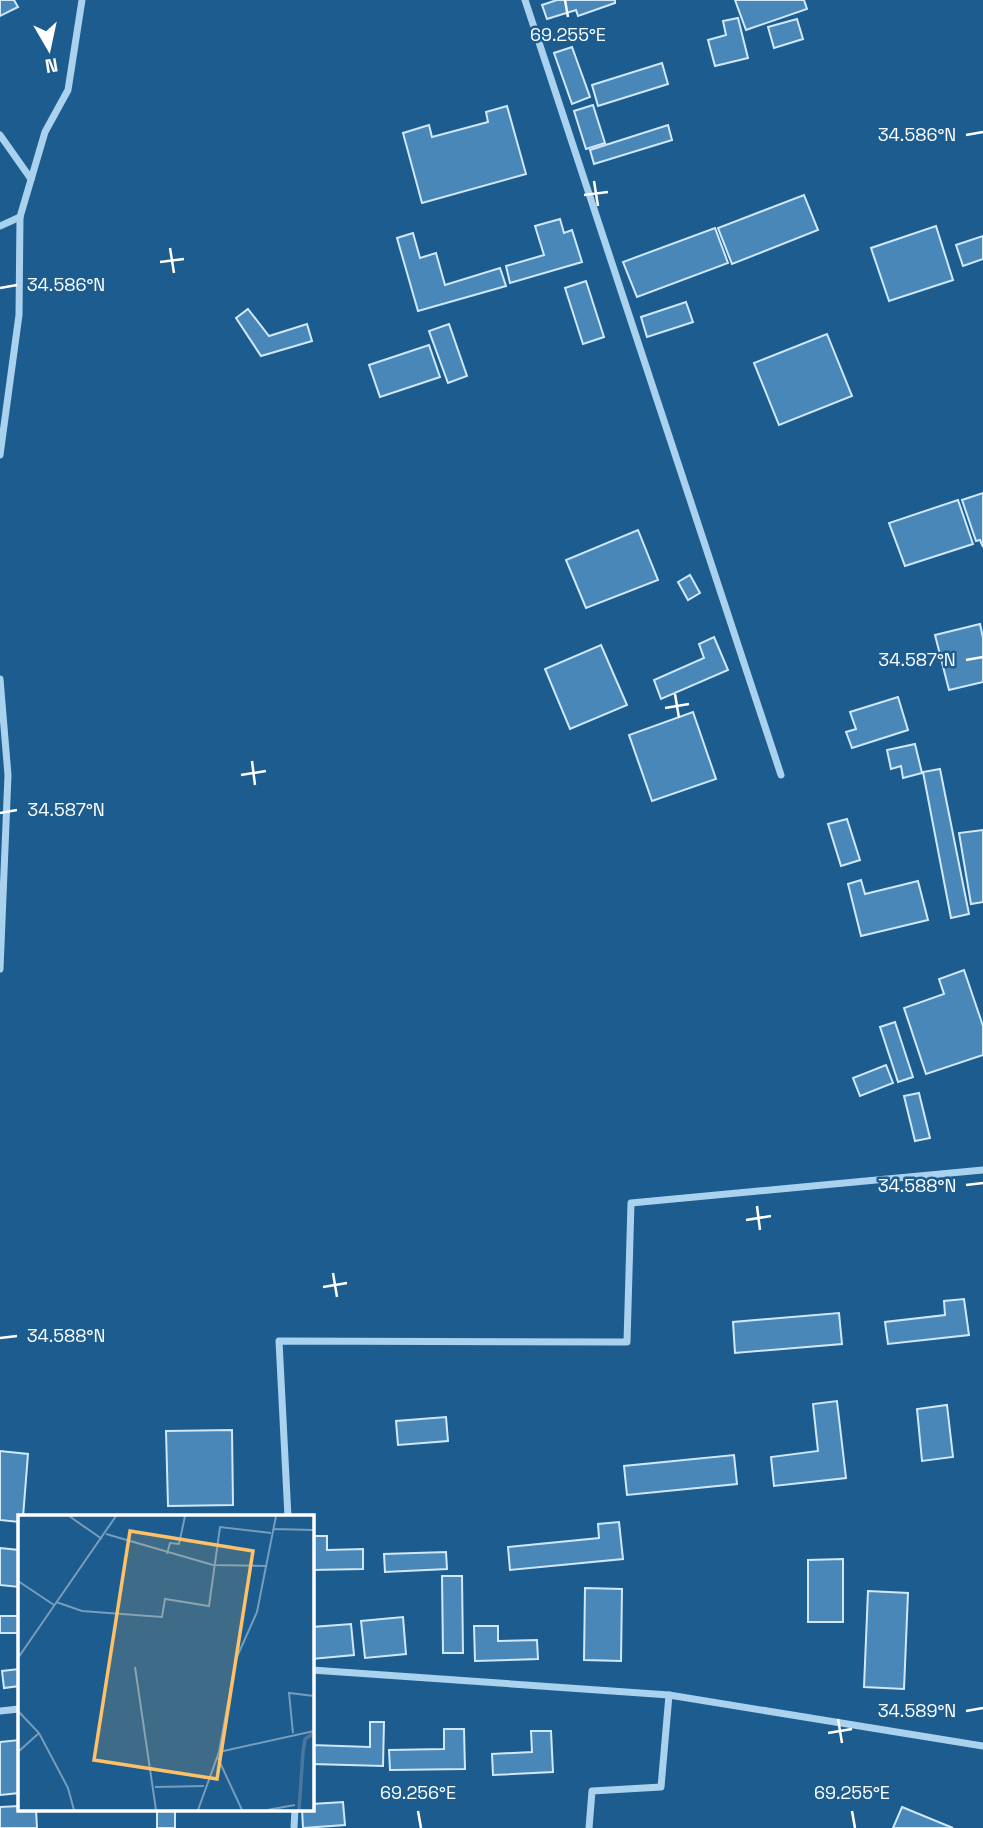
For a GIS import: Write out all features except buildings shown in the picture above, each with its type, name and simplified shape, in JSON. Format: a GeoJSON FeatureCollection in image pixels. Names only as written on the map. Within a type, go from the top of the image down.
{"type":"FeatureCollection","features":[{"type":"Feature","properties":{"kind":"street"},"geometry":{"type":"LineString","coordinates":[[0,455],[19,315],[20,218],[45,132],[68,90],[82,0]]}},
{"type":"Feature","properties":{"kind":"street"},"geometry":{"type":"LineString","coordinates":[[525,0],[781,775]]}},
{"type":"Feature","properties":{"kind":"street"},"geometry":{"type":"LineString","coordinates":[[0,135],[31,179]]}},
{"type":"Feature","properties":{"kind":"street"},"geometry":{"type":"LineString","coordinates":[[0,226],[20,218]]}},
{"type":"Feature","properties":{"kind":"street"},"geometry":{"type":"LineString","coordinates":[[0,679],[8,775],[0,969]]}},
{"type":"Feature","properties":{"kind":"street"},"geometry":{"type":"LineString","coordinates":[[288,1515],[279,1341],[627,1342],[631,1203],[983,1170]]}},
{"type":"Feature","properties":{"kind":"street"},"geometry":{"type":"LineString","coordinates":[[313,1670],[669,1695],[983,1746]]}},
{"type":"Feature","properties":{"kind":"street"},"geometry":{"type":"LineString","coordinates":[[589,1828],[592,1791],[661,1787],[669,1695]]}},
{"type":"Feature","properties":{"kind":"street"},"geometry":{"type":"LineString","coordinates":[[0,1712],[18,1709]]}}]}
